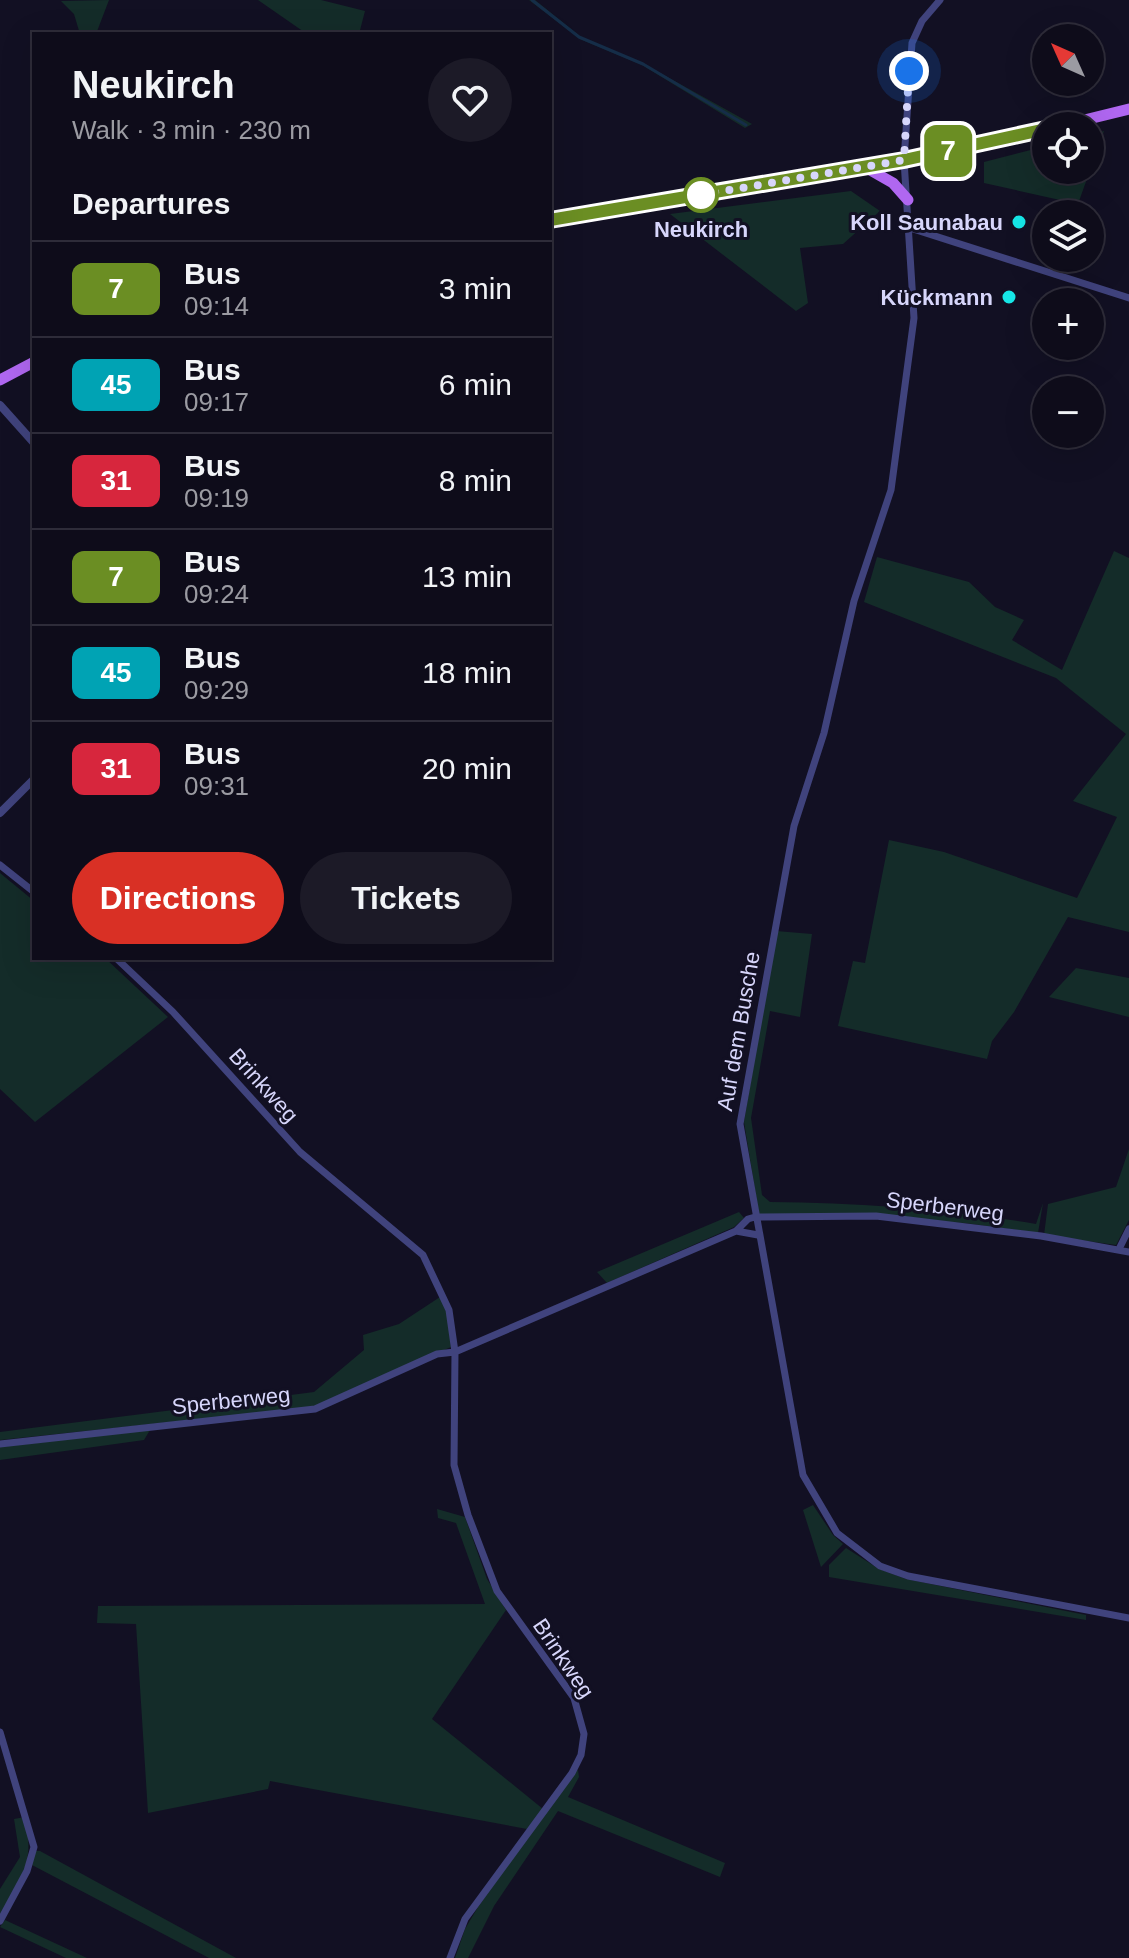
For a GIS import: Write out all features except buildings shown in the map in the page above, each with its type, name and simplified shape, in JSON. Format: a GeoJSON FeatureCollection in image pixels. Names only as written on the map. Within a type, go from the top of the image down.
{"type":"FeatureCollection","features":[{"type":"Feature","properties":{"kind":"main road"},"geometry":{"type":"LineString","coordinates":[[1104,115],[1129,109]]}},
{"type":"Feature","properties":{"kind":"main road"},"geometry":{"type":"LineString","coordinates":[[552,220],[904,160],[1032,132]]}},
{"type":"Feature","properties":{"kind":"main road"},"geometry":{"type":"LineString","coordinates":[[864,167],[893,183],[908,200]]}},
{"type":"Feature","properties":{"kind":"main road"},"geometry":{"type":"LineString","coordinates":[[0,380],[32,363]]}},
{"type":"Feature","properties":{"kind":"street","name":"Auf dem Busche"},"geometry":{"type":"LineString","coordinates":[[940,0],[922,21],[912,43],[904,160],[914,318],[891,490],[854,601],[824,733],[794,826],[740,1124],[803,1475],[837,1533],[880,1566],[908,1576],[1129,1618]]}},
{"type":"Feature","properties":{"kind":"street"},"geometry":{"type":"LineString","coordinates":[[910,228],[1129,298]]}},
{"type":"Feature","properties":{"kind":"street"},"geometry":{"type":"LineString","coordinates":[[0,405],[32,441]]}},
{"type":"Feature","properties":{"kind":"street"},"geometry":{"type":"LineString","coordinates":[[0,813],[32,781]]}},
{"type":"Feature","properties":{"kind":"street"},"geometry":{"type":"LineString","coordinates":[[0,865],[32,890]]}},
{"type":"Feature","properties":{"kind":"street","name":"Brinkweg"},"geometry":{"type":"LineString","coordinates":[[118,960],[139,977],[300,1152],[423,1255],[449,1310],[455,1352],[454,1465],[468,1515],[497,1591],[574,1698],[584,1734],[581,1755],[572,1773],[465,1919],[450,1958]]}},
{"type":"Feature","properties":{"kind":"street","name":"Sperberweg"},"geometry":{"type":"LineString","coordinates":[[755,1217],[876,1216],[1129,1252]]}},
{"type":"Feature","properties":{"kind":"street"},"geometry":{"type":"LineString","coordinates":[[455,1352],[736,1231],[748,1219],[755,1217]]}},
{"type":"Feature","properties":{"kind":"street"},"geometry":{"type":"LineString","coordinates":[[1119,1249],[1129,1229]]}},
{"type":"Feature","properties":{"kind":"street"},"geometry":{"type":"LineString","coordinates":[[736,1231],[758,1235]]}},
{"type":"Feature","properties":{"kind":"street","name":"Sperberweg"},"geometry":{"type":"LineString","coordinates":[[0,1444],[315,1409],[437,1354],[455,1352]]}},
{"type":"Feature","properties":{"kind":"street"},"geometry":{"type":"LineString","coordinates":[[0,1732],[34,1847],[27,1871],[0,1921]]}},
{"type":"Feature","properties":{"kind":"green space"},"geometry":{"type":"Polygon","coordinates":[[[109,0],[97,32],[79,32],[74,14],[61,1],[109,0]]]}},
{"type":"Feature","properties":{"kind":"green space"},"geometry":{"type":"Polygon","coordinates":[[[258,0],[321,0],[365,11],[360,32],[304,32],[258,0]]]}},
{"type":"Feature","properties":{"kind":"green space"},"geometry":{"type":"Polygon","coordinates":[[[529,0],[535,0],[581,37],[644,64],[752,124],[745,128],[642,65],[580,39],[529,0]]]}},
{"type":"Feature","properties":{"kind":"green space"},"geometry":{"type":"Polygon","coordinates":[[[1032,150],[1032,184],[1085,184],[1079,200],[1060,200],[984,183],[984,162],[1032,150]]]}},
{"type":"Feature","properties":{"kind":"green space"},"geometry":{"type":"Polygon","coordinates":[[[851,191],[880,211],[843,244],[800,248],[808,303],[796,311],[670,214],[851,191]]]}},
{"type":"Feature","properties":{"kind":"green space"},"geometry":{"type":"Polygon","coordinates":[[[1114,551],[1129,558],[1129,932],[1068,917],[1014,1012],[992,1041],[987,1059],[838,1026],[853,961],[865,963],[889,840],[944,852],[1077,898],[1117,817],[1073,801],[1126,734],[1056,678],[864,602],[877,557],[969,582],[995,607],[1024,620],[1012,640],[1062,670],[1114,551]]]}},
{"type":"Feature","properties":{"kind":"green space"},"geometry":{"type":"Polygon","coordinates":[[[0,873],[32,899],[32,960],[107,960],[168,1017],[35,1122],[0,1089],[0,873]]]}},
{"type":"Feature","properties":{"kind":"green space"},"geometry":{"type":"Polygon","coordinates":[[[776,931],[812,934],[800,1017],[770,1011],[751,1118],[762,1195],[770,1202],[903,1208],[1036,1224],[1043,1203],[1038,1233],[965,1223],[759,1214],[744,1122],[776,931]]]}},
{"type":"Feature","properties":{"kind":"green space"},"geometry":{"type":"Polygon","coordinates":[[[1076,968],[1129,978],[1129,1017],[1049,997],[1076,968]]]}},
{"type":"Feature","properties":{"kind":"green space"},"geometry":{"type":"Polygon","coordinates":[[[1129,1149],[1129,1220],[1116,1245],[1044,1235],[1048,1204],[1116,1187],[1129,1149]]]}},
{"type":"Feature","properties":{"kind":"green space"},"geometry":{"type":"Polygon","coordinates":[[[739,1212],[744,1218],[734,1227],[607,1283],[597,1272],[739,1212]]]}},
{"type":"Feature","properties":{"kind":"green space"},"geometry":{"type":"Polygon","coordinates":[[[440,1297],[447,1311],[451,1347],[314,1407],[0,1440],[0,1432],[314,1392],[364,1350],[363,1335],[399,1324],[440,1297]]]}},
{"type":"Feature","properties":{"kind":"green space"},"geometry":{"type":"Polygon","coordinates":[[[150,1430],[144,1440],[0,1460],[0,1447],[150,1430]]]}},
{"type":"Feature","properties":{"kind":"green space"},"geometry":{"type":"Polygon","coordinates":[[[813,1505],[833,1535],[843,1544],[821,1567],[803,1510],[813,1505]]]}},
{"type":"Feature","properties":{"kind":"green space"},"geometry":{"type":"Polygon","coordinates":[[[437,1509],[465,1517],[487,1579],[506,1610],[432,1719],[543,1809],[527,1829],[270,1781],[268,1789],[148,1813],[136,1624],[97,1623],[98,1606],[485,1604],[456,1523],[438,1518],[437,1509]]]}},
{"type":"Feature","properties":{"kind":"green space"},"geometry":{"type":"Polygon","coordinates":[[[846,1548],[879,1569],[906,1579],[1086,1615],[1086,1620],[829,1577],[829,1565],[846,1548]]]}},
{"type":"Feature","properties":{"kind":"green space"},"geometry":{"type":"Polygon","coordinates":[[[578,1770],[579,1777],[568,1797],[725,1863],[720,1877],[558,1811],[494,1906],[468,1958],[455,1958],[465,1929],[478,1907],[572,1773],[578,1770]]]}},
{"type":"Feature","properties":{"kind":"green space"},"geometry":{"type":"Polygon","coordinates":[[[25,1817],[27,1858],[20,1879],[0,1916],[0,1889],[20,1857],[14,1819],[25,1817]]]}},
{"type":"Feature","properties":{"kind":"green space"},"geometry":{"type":"Polygon","coordinates":[[[35,1851],[236,1958],[209,1958],[32,1865],[35,1851]]]}},
{"type":"Feature","properties":{"kind":"green space"},"geometry":{"type":"Polygon","coordinates":[[[5,1920],[87,1958],[66,1958],[0,1927],[5,1920]]]}},
{"type":"Feature","properties":{"kind":"waterway"},"geometry":{"type":"LineString","coordinates":[[532,0],[579,37],[643,64],[746,125]]}},
{"type":"Feature","properties":{"kind":"bus line","name":"7"},"geometry":{"type":"LineString","coordinates":[[552,220],[904,160],[1032,133]]}},
{"type":"Feature","properties":{"kind":"place","name":"Neukirch"},"geometry":{"type":"Point","coordinates":[701,195]}},
{"type":"Feature","properties":{"kind":"place","name":"Koll Saunabau"},"geometry":{"type":"Point","coordinates":[1019,222]}},
{"type":"Feature","properties":{"kind":"place","name":"Kückmann"},"geometry":{"type":"Point","coordinates":[1009,297]}},
{"type":"Feature","properties":{"kind":"route"},"geometry":{"type":"LineString","coordinates":[[701,195],[904,160],[909,71]]}}]}
